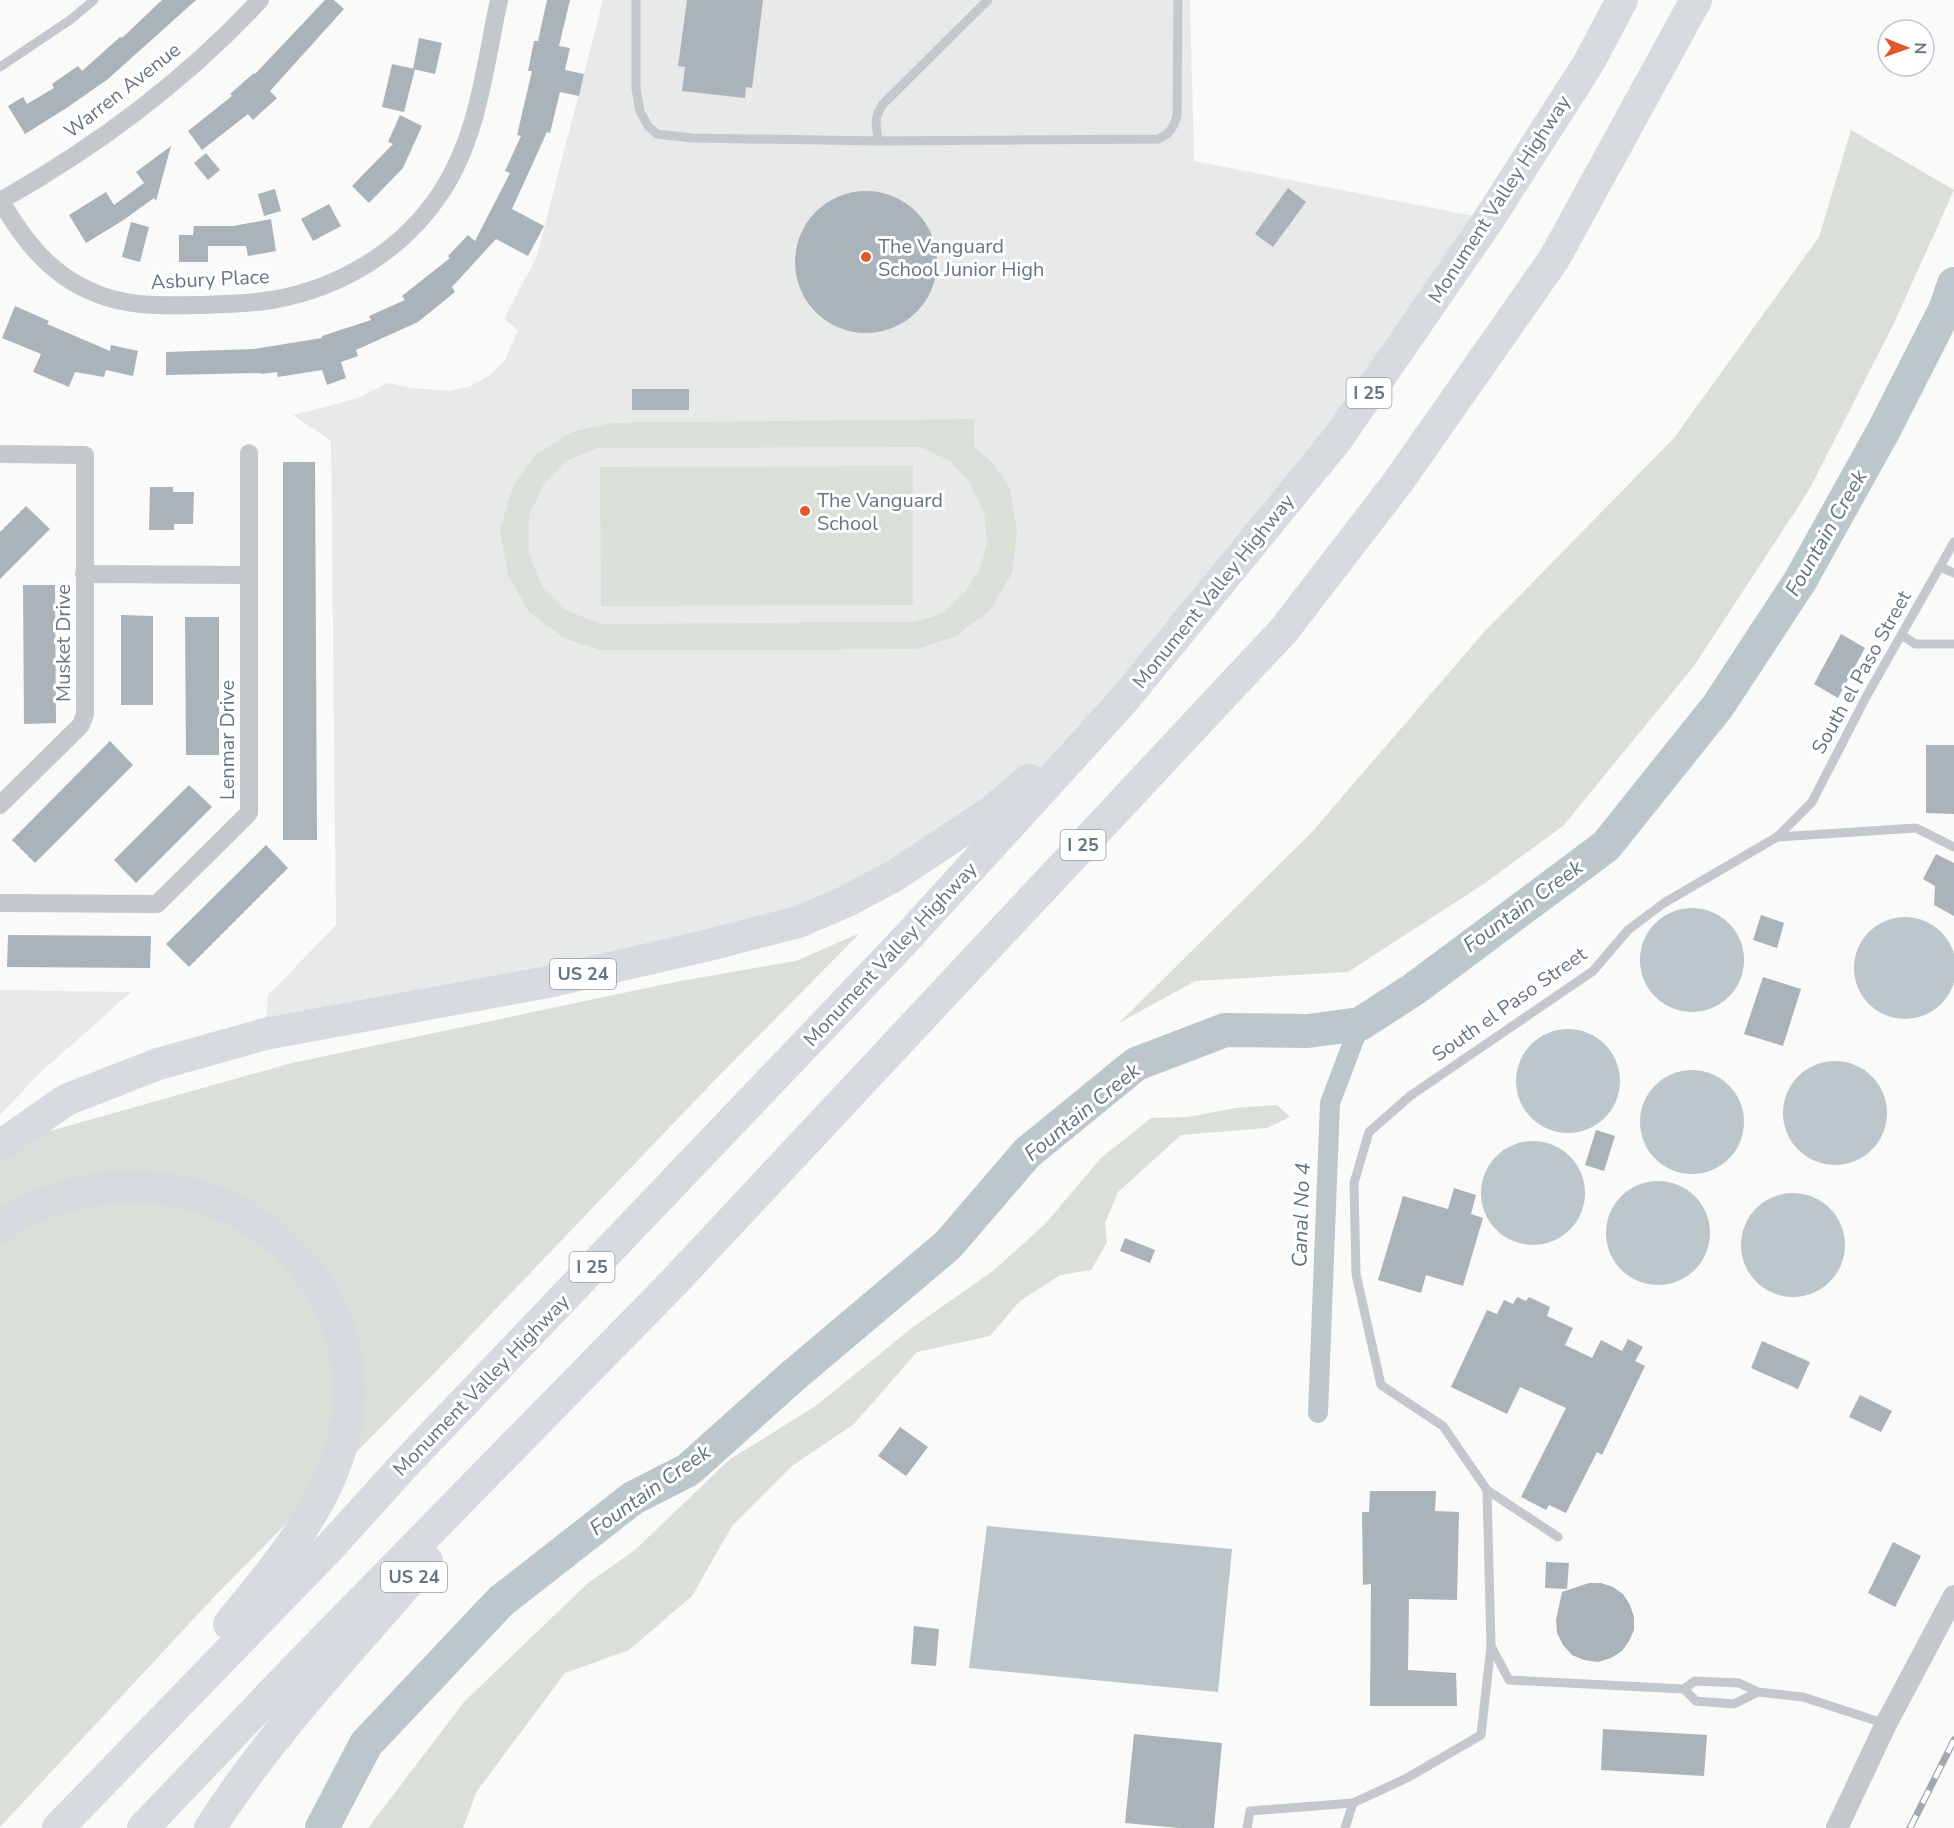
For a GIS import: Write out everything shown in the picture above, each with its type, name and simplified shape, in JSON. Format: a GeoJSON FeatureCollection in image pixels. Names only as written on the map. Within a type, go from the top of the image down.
{"type":"FeatureCollection","features":[{"type":"Feature","properties":{"kind":"highway"},"geometry":{"type":"LineString","coordinates":[[1588,64],[1618,0]]}},
{"type":"Feature","properties":{"kind":"highway","name":"Monument Valley Highway"},"geometry":{"type":"LineString","coordinates":[[58,1828],[330,1547],[406,1463],[897,949],[1122,702],[1338,438],[1489,219],[1588,64],[1622,0]]}},
{"type":"Feature","properties":{"kind":"highway","name":"I 25"},"geometry":{"type":"LineString","coordinates":[[143,1828],[296,1668],[625,1333],[1284,630],[1398,482],[1554,259],[1696,0]]}},
{"type":"Feature","properties":{"kind":"highway","name":"US 24"},"geometry":{"type":"LineString","coordinates":[[0,1146],[66,1100],[158,1064],[265,1034],[553,981],[798,922],[845,902],[894,876],[989,813],[1122,702]]}},
{"type":"Feature","properties":{"kind":"highway"},"geometry":{"type":"LineString","coordinates":[[0,1227],[27,1211],[60,1197],[93,1188],[120,1185],[184,1191],[225,1205],[245,1214],[264,1227],[311,1275],[330,1305],[340,1331],[345,1354],[349,1395],[342,1444],[307,1524],[103,1781]]}},
{"type":"Feature","properties":{"kind":"highway","name":"US 24"},"geometry":{"type":"LineString","coordinates":[[210,1828],[303,1703],[625,1333]]}},
{"type":"Feature","properties":{"kind":"street","name":"Warren Avenue"},"geometry":{"type":"LineString","coordinates":[[0,201],[93,144],[140,111],[178,80],[260,0]]}},
{"type":"Feature","properties":{"kind":"street","name":"Asbury Place"},"geometry":{"type":"LineString","coordinates":[[0,201],[14,225],[43,259],[64,277],[111,300],[170,306],[240,303],[270,300],[326,285],[378,259],[402,239],[442,191],[468,139],[498,0]]}},
{"type":"Feature","properties":{"kind":"street","name":"Lenmar Drive"},"geometry":{"type":"LineString","coordinates":[[0,903],[158,904],[249,813],[249,453]]}},
{"type":"Feature","properties":{"kind":"street"},"geometry":{"type":"LineString","coordinates":[[0,454],[85,455],[84,574]]}},
{"type":"Feature","properties":{"kind":"street","name":"Musket Drive"},"geometry":{"type":"LineString","coordinates":[[0,805],[81,725],[85,714],[84,574],[249,575]]}},
{"type":"Feature","properties":{"kind":"street"},"geometry":{"type":"LineString","coordinates":[[1837,1828],[1886,1724],[1954,1596]]}},
{"type":"Feature","properties":{"kind":"lane"},"geometry":{"type":"LineString","coordinates":[[0,67],[70,20],[94,0]]}},
{"type":"Feature","properties":{"kind":"lane"},"geometry":{"type":"LineString","coordinates":[[636,0],[636,89],[640,111],[648,126],[657,134],[692,138],[879,141],[1158,139],[1165,136],[1173,130],[1178,116],[1178,0]]}},
{"type":"Feature","properties":{"kind":"lane"},"geometry":{"type":"LineString","coordinates":[[879,141],[875,126],[876,117],[883,104],[988,0]]}},
{"type":"Feature","properties":{"kind":"lane","name":"South el Paso Street"},"geometry":{"type":"LineString","coordinates":[[1487,1490],[1443,1426],[1381,1385],[1356,1274],[1354,1184],[1370,1132],[1410,1096],[1593,972],[1628,930],[1664,903],[1777,837],[1812,802],[1866,697],[1954,542]]}},
{"type":"Feature","properties":{"kind":"lane"},"geometry":{"type":"LineString","coordinates":[[1940,567],[1954,573]]}},
{"type":"Feature","properties":{"kind":"lane"},"geometry":{"type":"LineString","coordinates":[[1902,635],[1915,644],[1954,644]]}},
{"type":"Feature","properties":{"kind":"lane"},"geometry":{"type":"LineString","coordinates":[[1777,837],[1916,828],[1954,847]]}},
{"type":"Feature","properties":{"kind":"lane"},"geometry":{"type":"LineString","coordinates":[[1487,1490],[1558,1537]]}},
{"type":"Feature","properties":{"kind":"lane"},"geometry":{"type":"LineString","coordinates":[[1248,1828],[1250,1811],[1353,1803],[1407,1778],[1480,1735],[1491,1646],[1487,1490]]}},
{"type":"Feature","properties":{"kind":"lane"},"geometry":{"type":"LineString","coordinates":[[1491,1646],[1509,1680],[1683,1689],[1695,1682],[1739,1683],[1758,1692],[1803,1697],[1886,1724]]}},
{"type":"Feature","properties":{"kind":"lane"},"geometry":{"type":"LineString","coordinates":[[1683,1689],[1696,1701],[1734,1704],[1758,1692]]}},
{"type":"Feature","properties":{"kind":"lane"},"geometry":{"type":"LineString","coordinates":[[1345,1828],[1353,1803]]}},
{"type":"Feature","properties":{"kind":"shaded area","name":"The Vanguard School"},"geometry":{"type":"Polygon","coordinates":[[[603,0],[1190,0],[1194,161],[1489,219],[1122,702],[989,813],[798,922],[265,1034],[268,995],[336,925],[331,441],[293,415],[359,398],[387,383],[412,388],[450,391],[471,386],[490,375],[505,360],[518,330],[504,319],[537,256],[603,0]]]}},
{"type":"Feature","properties":{"kind":"shaded area"},"geometry":{"type":"Polygon","coordinates":[[[1851,130],[1954,190],[1894,323],[1809,490],[1694,666],[1563,826],[1485,883],[1348,972],[1195,981],[1119,1023],[1311,833],[1485,631],[1674,438],[1819,237],[1851,130]]]}},
{"type":"Feature","properties":{"kind":"shaded area"},"geometry":{"type":"Polygon","coordinates":[[[974,419],[974,447],[993,463],[1010,489],[1017,531],[1012,573],[990,610],[956,636],[917,649],[601,650],[566,639],[529,612],[508,575],[500,530],[513,486],[537,454],[572,432],[611,423],[974,419]],[[919,447],[597,448],[566,461],[544,484],[529,515],[529,554],[542,587],[565,610],[601,624],[914,622],[942,614],[965,592],[980,569],[987,542],[984,511],[969,481],[949,460],[919,447]]]}},
{"type":"Feature","properties":{"kind":"shaded area"},"geometry":{"type":"Polygon","coordinates":[[[913,466],[913,605],[601,606],[600,467],[913,466]]]}},
{"type":"Feature","properties":{"kind":"shaded area"},"geometry":{"type":"Polygon","coordinates":[[[1692,908],[1712,912],[1721,917],[1735,931],[1740,940],[1744,960],[1740,980],[1735,989],[1721,1003],[1712,1008],[1692,1012],[1672,1008],[1663,1003],[1649,989],[1644,980],[1640,960],[1644,940],[1649,931],[1663,917],[1672,912],[1692,908]]]}},
{"type":"Feature","properties":{"kind":"shaded area"},"geometry":{"type":"Polygon","coordinates":[[[1905,917],[1934,925],[1948,939],[1956,968],[1948,997],[1934,1011],[1905,1019],[1876,1011],[1862,997],[1854,968],[1862,939],[1876,925],[1905,917]]]}},
{"type":"Feature","properties":{"kind":"shaded area"},"geometry":{"type":"Polygon","coordinates":[[[860,933],[213,1598],[0,1827],[0,1145],[292,1063],[680,981],[796,961],[860,933]]]}},
{"type":"Feature","properties":{"kind":"shaded area"},"geometry":{"type":"Polygon","coordinates":[[[0,990],[131,992],[41,1072],[0,1115],[0,990]]]}},
{"type":"Feature","properties":{"kind":"shaded area"},"geometry":{"type":"Polygon","coordinates":[[[1568,1029],[1588,1033],[1605,1044],[1616,1061],[1620,1081],[1616,1101],[1605,1118],[1588,1129],[1568,1133],[1548,1129],[1531,1118],[1520,1101],[1516,1081],[1520,1061],[1531,1044],[1548,1033],[1568,1029]]]}},
{"type":"Feature","properties":{"kind":"shaded area"},"geometry":{"type":"Polygon","coordinates":[[[1835,1061],[1855,1065],[1872,1076],[1883,1093],[1887,1113],[1883,1133],[1872,1150],[1855,1161],[1835,1165],[1815,1161],[1798,1150],[1787,1133],[1783,1113],[1787,1093],[1798,1076],[1815,1065],[1835,1061]]]}},
{"type":"Feature","properties":{"kind":"shaded area"},"geometry":{"type":"Polygon","coordinates":[[[1692,1070],[1712,1074],[1729,1085],[1740,1102],[1744,1122],[1740,1142],[1729,1159],[1712,1170],[1692,1174],[1672,1170],[1655,1159],[1644,1142],[1640,1122],[1644,1102],[1655,1085],[1672,1074],[1692,1070]]]}},
{"type":"Feature","properties":{"kind":"shaded area"},"geometry":{"type":"Polygon","coordinates":[[[1277,1105],[1290,1117],[1267,1128],[1181,1135],[1118,1192],[1105,1223],[1107,1242],[1091,1270],[1060,1275],[1020,1301],[990,1336],[917,1352],[854,1424],[792,1466],[732,1526],[692,1596],[629,1650],[565,1673],[477,1791],[463,1828],[368,1828],[464,1702],[588,1583],[635,1550],[729,1460],[817,1405],[913,1327],[993,1271],[1046,1223],[1101,1158],[1151,1118],[1188,1117],[1236,1108],[1277,1105]]]}},
{"type":"Feature","properties":{"kind":"shaded area"},"geometry":{"type":"Polygon","coordinates":[[[1533,1141],[1553,1145],[1562,1150],[1576,1164],[1581,1173],[1585,1193],[1581,1213],[1576,1222],[1562,1236],[1553,1241],[1533,1245],[1513,1241],[1504,1236],[1490,1222],[1485,1213],[1481,1193],[1485,1173],[1490,1164],[1504,1150],[1513,1145],[1533,1141]]]}},
{"type":"Feature","properties":{"kind":"shaded area"},"geometry":{"type":"Polygon","coordinates":[[[1658,1181],[1678,1185],[1695,1196],[1706,1213],[1710,1233],[1706,1253],[1695,1270],[1678,1281],[1658,1285],[1638,1281],[1621,1270],[1610,1253],[1606,1233],[1610,1213],[1621,1196],[1638,1185],[1658,1181]]]}},
{"type":"Feature","properties":{"kind":"shaded area"},"geometry":{"type":"Polygon","coordinates":[[[1793,1193],[1813,1197],[1830,1208],[1841,1225],[1845,1245],[1841,1265],[1830,1282],[1813,1293],[1793,1297],[1773,1293],[1756,1282],[1745,1265],[1741,1245],[1745,1225],[1756,1208],[1773,1197],[1793,1193]]]}},
{"type":"Feature","properties":{"kind":"shaded area"},"geometry":{"type":"Polygon","coordinates":[[[987,1526],[1232,1549],[1218,1692],[969,1668],[987,1526]]]}},
{"type":"Feature","properties":{"kind":"building"},"geometry":{"type":"Polygon","coordinates":[[[162,0],[196,0],[108,79],[25,134],[8,106],[23,97],[27,104],[54,88],[52,84],[78,66],[82,71],[120,37],[122,38],[162,0]]]}},
{"type":"Feature","properties":{"kind":"building"},"geometry":{"type":"Polygon","coordinates":[[[325,0],[334,0],[344,9],[270,91],[277,98],[253,120],[248,114],[202,150],[188,131],[232,96],[230,94],[255,74],[325,0]]]}},
{"type":"Feature","properties":{"kind":"building"},"geometry":{"type":"Polygon","coordinates":[[[547,0],[570,0],[559,46],[570,48],[565,70],[584,74],[579,96],[560,92],[550,133],[547,132],[512,209],[544,226],[528,256],[496,239],[452,287],[455,292],[418,322],[356,350],[358,356],[341,362],[346,378],[327,385],[322,370],[278,377],[277,372],[166,375],[166,352],[254,349],[322,338],[322,336],[371,320],[369,316],[405,300],[402,296],[450,258],[448,256],[468,235],[475,241],[510,173],[505,171],[521,136],[517,135],[532,71],[528,71],[534,41],[538,41],[547,0]]]}},
{"type":"Feature","properties":{"kind":"building"},"geometry":{"type":"Polygon","coordinates":[[[687,0],[763,0],[752,88],[746,87],[745,98],[682,91],[685,67],[678,66],[687,0]]]}},
{"type":"Feature","properties":{"kind":"building"},"geometry":{"type":"Polygon","coordinates":[[[419,38],[442,43],[435,74],[413,69],[419,38]]]}},
{"type":"Feature","properties":{"kind":"building"},"geometry":{"type":"Polygon","coordinates":[[[392,64],[415,69],[404,112],[382,107],[392,64]]]}},
{"type":"Feature","properties":{"kind":"building"},"geometry":{"type":"Polygon","coordinates":[[[400,115],[422,126],[403,168],[369,203],[352,186],[393,144],[388,142],[400,115]]]}},
{"type":"Feature","properties":{"kind":"building"},"geometry":{"type":"Polygon","coordinates":[[[171,146],[156,201],[154,198],[86,243],[69,215],[106,192],[114,205],[144,183],[136,172],[171,146]]]}},
{"type":"Feature","properties":{"kind":"building"},"geometry":{"type":"Polygon","coordinates":[[[206,153],[220,170],[208,180],[194,163],[206,153]]]}},
{"type":"Feature","properties":{"kind":"building"},"geometry":{"type":"Polygon","coordinates":[[[1288,188],[1306,202],[1273,247],[1255,234],[1288,188]]]}},
{"type":"Feature","properties":{"kind":"building"},"geometry":{"type":"Polygon","coordinates":[[[275,189],[281,211],[264,216],[258,194],[275,189]]]}},
{"type":"Feature","properties":{"kind":"building","name":"The Vanguard School Junior High"},"geometry":{"type":"Polygon","coordinates":[[[866,191],[893,197],[916,212],[931,235],[937,262],[931,289],[916,312],[893,327],[866,333],[839,327],[816,312],[801,289],[795,262],[801,235],[816,212],[839,197],[866,191]]]}},
{"type":"Feature","properties":{"kind":"building"},"geometry":{"type":"Polygon","coordinates":[[[329,204],[341,226],[313,241],[301,219],[329,204]]]}},
{"type":"Feature","properties":{"kind":"building"},"geometry":{"type":"Polygon","coordinates":[[[271,219],[276,251],[248,256],[246,246],[208,246],[208,262],[179,262],[179,235],[193,235],[194,226],[233,226],[271,219]]]}},
{"type":"Feature","properties":{"kind":"building"},"geometry":{"type":"Polygon","coordinates":[[[131,222],[149,227],[140,262],[122,257],[131,222]]]}},
{"type":"Feature","properties":{"kind":"building"},"geometry":{"type":"Polygon","coordinates":[[[15,306],[49,321],[47,324],[110,351],[111,345],[138,351],[133,376],[106,370],[104,377],[75,372],[69,387],[33,372],[41,354],[2,338],[15,306]]]}},
{"type":"Feature","properties":{"kind":"building"},"geometry":{"type":"Polygon","coordinates":[[[632,389],[689,389],[689,410],[632,410],[632,389]]]}},
{"type":"Feature","properties":{"kind":"building"},"geometry":{"type":"Polygon","coordinates":[[[283,462],[315,462],[317,840],[283,840],[283,462]]]}},
{"type":"Feature","properties":{"kind":"building"},"geometry":{"type":"Polygon","coordinates":[[[150,487],[173,487],[173,492],[194,492],[193,524],[174,524],[174,530],[149,530],[150,487]]]}},
{"type":"Feature","properties":{"kind":"building"},"geometry":{"type":"Polygon","coordinates":[[[26,506],[50,529],[0,579],[0,532],[26,506]]]}},
{"type":"Feature","properties":{"kind":"building"},"geometry":{"type":"Polygon","coordinates":[[[23,585],[55,585],[56,723],[24,724],[23,585]]]}},
{"type":"Feature","properties":{"kind":"building"},"geometry":{"type":"Polygon","coordinates":[[[121,615],[153,616],[153,705],[121,705],[121,615]]]}},
{"type":"Feature","properties":{"kind":"building"},"geometry":{"type":"Polygon","coordinates":[[[185,617],[219,617],[219,755],[186,755],[185,617]]]}},
{"type":"Feature","properties":{"kind":"building"},"geometry":{"type":"Polygon","coordinates":[[[1841,634],[1865,648],[1838,698],[1814,684],[1841,634]]]}},
{"type":"Feature","properties":{"kind":"building"},"geometry":{"type":"Polygon","coordinates":[[[110,741],[133,765],[35,863],[12,840],[110,741]]]}},
{"type":"Feature","properties":{"kind":"building"},"geometry":{"type":"Polygon","coordinates":[[[1926,745],[1954,745],[1954,814],[1926,813],[1926,745]]]}},
{"type":"Feature","properties":{"kind":"building"},"geometry":{"type":"Polygon","coordinates":[[[189,785],[212,807],[136,883],[114,860],[189,785]]]}},
{"type":"Feature","properties":{"kind":"building"},"geometry":{"type":"Polygon","coordinates":[[[266,845],[288,868],[189,967],[166,944],[266,845]]]}},
{"type":"Feature","properties":{"kind":"building"},"geometry":{"type":"Polygon","coordinates":[[[1936,854],[1954,863],[1954,916],[1934,905],[1935,886],[1923,879],[1936,854]]]}},
{"type":"Feature","properties":{"kind":"building"},"geometry":{"type":"Polygon","coordinates":[[[1761,915],[1784,923],[1777,948],[1753,940],[1761,915]]]}},
{"type":"Feature","properties":{"kind":"building"},"geometry":{"type":"Polygon","coordinates":[[[8,935],[151,936],[150,968],[7,967],[8,935]]]}},
{"type":"Feature","properties":{"kind":"building"},"geometry":{"type":"Polygon","coordinates":[[[1763,977],[1801,989],[1783,1046],[1744,1034],[1763,977]]]}},
{"type":"Feature","properties":{"kind":"building"},"geometry":{"type":"Polygon","coordinates":[[[1596,1130],[1615,1136],[1604,1171],[1585,1165],[1596,1130]]]}},
{"type":"Feature","properties":{"kind":"building"},"geometry":{"type":"Polygon","coordinates":[[[1454,1188],[1476,1195],[1471,1214],[1483,1218],[1463,1286],[1426,1275],[1421,1293],[1378,1280],[1403,1196],[1448,1209],[1454,1188]]]}},
{"type":"Feature","properties":{"kind":"building"},"geometry":{"type":"Polygon","coordinates":[[[1125,1238],[1155,1250],[1150,1263],[1120,1251],[1125,1238]]]}},
{"type":"Feature","properties":{"kind":"building"},"geometry":{"type":"Polygon","coordinates":[[[1517,1297],[1526,1301],[1529,1297],[1550,1307],[1547,1316],[1573,1328],[1565,1345],[1592,1358],[1601,1340],[1622,1351],[1628,1339],[1643,1347],[1635,1361],[1645,1366],[1602,1455],[1597,1452],[1566,1513],[1549,1505],[1546,1510],[1521,1497],[1566,1408],[1520,1387],[1507,1414],[1451,1387],[1487,1310],[1497,1314],[1504,1300],[1513,1304],[1517,1297]]]}},
{"type":"Feature","properties":{"kind":"building"},"geometry":{"type":"Polygon","coordinates":[[[1762,1341],[1810,1362],[1798,1389],[1751,1368],[1762,1341]]]}},
{"type":"Feature","properties":{"kind":"building"},"geometry":{"type":"Polygon","coordinates":[[[1860,1395],[1892,1411],[1881,1432],[1849,1417],[1860,1395]]]}},
{"type":"Feature","properties":{"kind":"building"},"geometry":{"type":"Polygon","coordinates":[[[900,1427],[928,1447],[906,1476],[878,1456],[900,1427]]]}},
{"type":"Feature","properties":{"kind":"building"},"geometry":{"type":"Polygon","coordinates":[[[1370,1491],[1436,1491],[1435,1511],[1459,1512],[1457,1600],[1409,1599],[1408,1670],[1456,1673],[1457,1706],[1370,1706],[1371,1584],[1363,1585],[1362,1512],[1369,1512],[1370,1491]]]}},
{"type":"Feature","properties":{"kind":"building"},"geometry":{"type":"Polygon","coordinates":[[[1893,1542],[1921,1556],[1895,1607],[1868,1593],[1893,1542]]]}},
{"type":"Feature","properties":{"kind":"building"},"geometry":{"type":"Polygon","coordinates":[[[1546,1562],[1569,1563],[1567,1589],[1545,1588],[1546,1562]]]}},
{"type":"Feature","properties":{"kind":"building"},"geometry":{"type":"Polygon","coordinates":[[[1589,1583],[1601,1583],[1623,1594],[1634,1617],[1634,1630],[1622,1651],[1598,1662],[1572,1655],[1563,1645],[1557,1633],[1556,1620],[1562,1592],[1589,1583]]]}},
{"type":"Feature","properties":{"kind":"building"},"geometry":{"type":"Polygon","coordinates":[[[914,1626],[939,1629],[936,1666],[911,1664],[914,1626]]]}},
{"type":"Feature","properties":{"kind":"building"},"geometry":{"type":"Polygon","coordinates":[[[1603,1729],[1707,1735],[1704,1776],[1601,1770],[1603,1729]]]}},
{"type":"Feature","properties":{"kind":"building"},"geometry":{"type":"Polygon","coordinates":[[[1134,1734],[1222,1743],[1214,1828],[1179,1828],[1125,1823],[1134,1734]]]}},
{"type":"Feature","properties":{"kind":"waterway","name":"Fountain Creek"},"geometry":{"type":"LineString","coordinates":[[322,1828],[366,1744],[501,1601],[633,1498],[688,1470],[794,1375],[948,1245],[1027,1153],[1136,1064],[1225,1030],[1308,1031],[1360,1024],[1414,989],[1606,846],[1718,706],[1800,581],[1885,428],[1946,308],[1954,284]]}},
{"type":"Feature","properties":{"kind":"waterway","name":"Canal No 4"},"geometry":{"type":"LineString","coordinates":[[1318,1413],[1330,1103],[1360,1024]]}},
{"type":"Feature","properties":{"kind":"railway"},"geometry":{"type":"LineString","coordinates":[[1910,1828],[1954,1740]]}},
{"type":"Feature","properties":{"kind":"place","name":"The Vanguard School Junior High"},"geometry":{"type":"Point","coordinates":[866,257]}},
{"type":"Feature","properties":{"kind":"place","name":"The Vanguard School"},"geometry":{"type":"Point","coordinates":[805,511]}}]}
